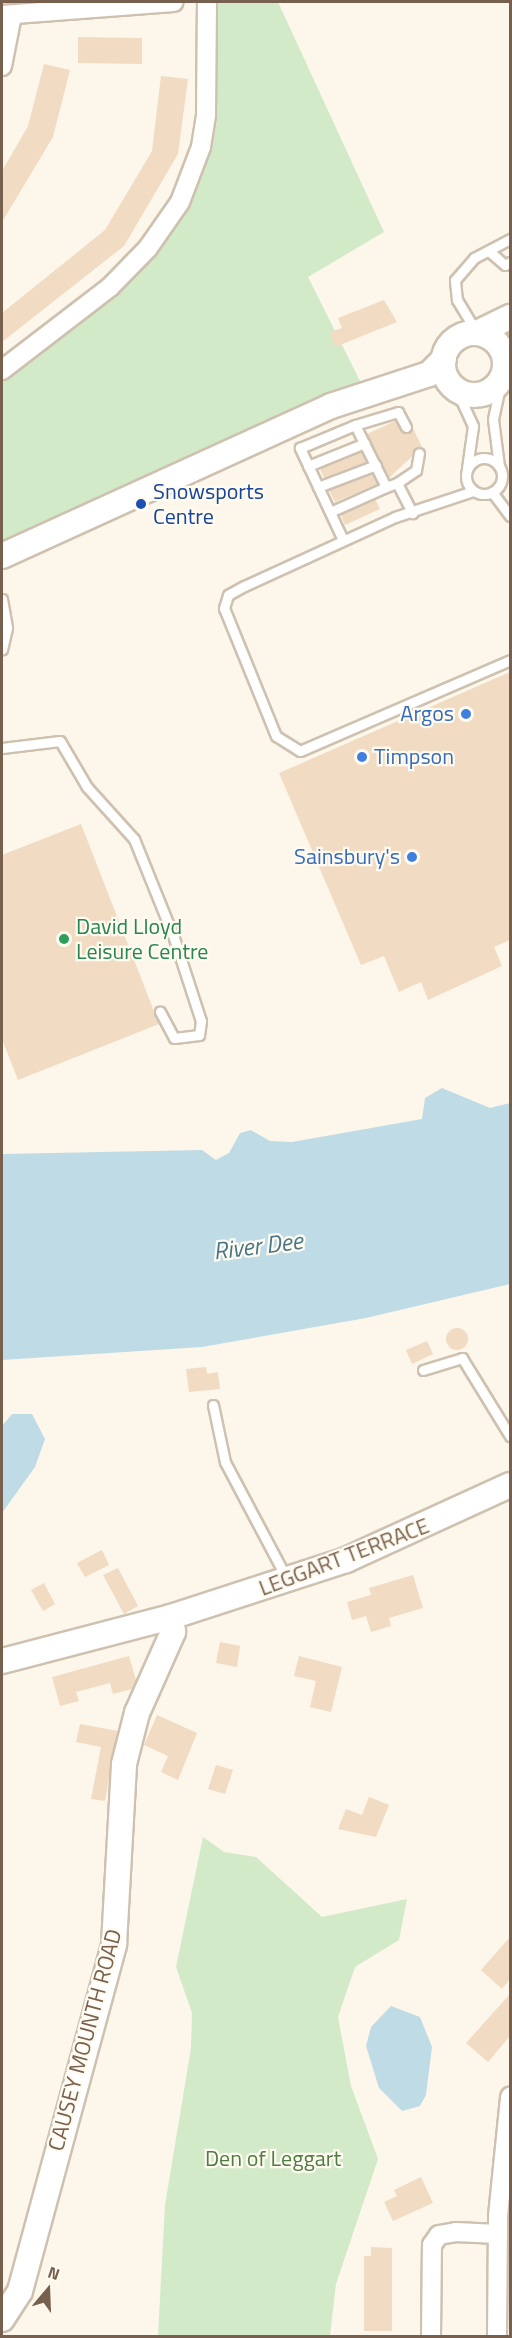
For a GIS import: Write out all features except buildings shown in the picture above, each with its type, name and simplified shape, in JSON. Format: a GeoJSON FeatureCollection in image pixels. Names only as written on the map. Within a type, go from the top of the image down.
{"type":"FeatureCollection","features":[{"type":"Feature","properties":{"kind":"street"},"geometry":{"type":"LineString","coordinates":[[2,66],[7,15],[174,2]]}},
{"type":"Feature","properties":{"kind":"street"},"geometry":{"type":"LineString","coordinates":[[2,370],[110,287],[148,248],[180,202],[201,147],[206,114],[207,2]]}},
{"type":"Feature","properties":{"kind":"street"},"geometry":{"type":"LineString","coordinates":[[2,556],[330,406],[385,391],[429,374],[444,359],[452,343],[510,318]]}},
{"type":"Feature","properties":{"kind":"street"},"geometry":{"type":"LineString","coordinates":[[385,391],[456,389],[482,394],[506,371],[501,349],[477,333]]}},
{"type":"Feature","properties":{"kind":"street"},"geometry":{"type":"LineString","coordinates":[[444,359],[447,379],[456,389]]}},
{"type":"Feature","properties":{"kind":"street","name":"LEGGART TERRACE"},"geometry":{"type":"LineString","coordinates":[[2,1662],[171,1617],[288,1580],[417,1532],[509,1488]]}},
{"type":"Feature","properties":{"kind":"street","name":"CAUSEY MOUNTH ROAD"},"geometry":{"type":"LineString","coordinates":[[2,2319],[20,2291],[114,1944],[124,1764],[137,1713],[173,1632],[171,1617]]}},
{"type":"Feature","properties":{"kind":"street"},"geometry":{"type":"LineString","coordinates":[[497,2337],[510,2097]]}},
{"type":"Feature","properties":{"kind":"street"},"geometry":{"type":"LineString","coordinates":[[430,2337],[432,2245],[439,2235],[502,2222]]}},
{"type":"Feature","properties":{"kind":"lane"},"geometry":{"type":"LineString","coordinates":[[477,333],[457,300],[455,280],[474,258],[510,240]]}},
{"type":"Feature","properties":{"kind":"lane"},"geometry":{"type":"LineString","coordinates":[[490,252],[509,266]]}},
{"type":"Feature","properties":{"kind":"lane"},"geometry":{"type":"LineString","coordinates":[[492,492],[504,472],[493,419],[506,371]]}},
{"type":"Feature","properties":{"kind":"lane"},"geometry":{"type":"LineString","coordinates":[[456,389],[473,426],[466,470],[473,491]]}},
{"type":"Feature","properties":{"kind":"lane"},"geometry":{"type":"LineString","coordinates":[[343,540],[300,448],[355,425],[398,412],[406,427]]}},
{"type":"Feature","properties":{"kind":"lane"},"geometry":{"type":"LineString","coordinates":[[355,425],[386,488]]}},
{"type":"Feature","properties":{"kind":"lane"},"geometry":{"type":"LineString","coordinates":[[308,466],[364,443]]}},
{"type":"Feature","properties":{"kind":"lane"},"geometry":{"type":"LineString","coordinates":[[330,512],[397,483],[416,470],[418,453]]}},
{"type":"Feature","properties":{"kind":"lane"},"geometry":{"type":"LineString","coordinates":[[466,470],[482,458],[504,472]]}},
{"type":"Feature","properties":{"kind":"lane"},"geometry":{"type":"LineString","coordinates":[[318,487],[376,465]]}},
{"type":"Feature","properties":{"kind":"lane"},"geometry":{"type":"LineString","coordinates":[[397,483],[411,513]]}},
{"type":"Feature","properties":{"kind":"lane"},"geometry":{"type":"LineString","coordinates":[[492,492],[473,491],[343,540],[228,595],[224,608],[276,736],[285,746],[315,748],[510,660]]}},
{"type":"Feature","properties":{"kind":"lane"},"geometry":{"type":"LineString","coordinates":[[492,492],[510,516]]}},
{"type":"Feature","properties":{"kind":"lane"},"geometry":{"type":"LineString","coordinates":[[2,599],[7,628],[2,649]]}},
{"type":"Feature","properties":{"kind":"lane"},"geometry":{"type":"LineString","coordinates":[[2,748],[60,741],[87,787],[134,839],[174,938],[201,1021],[199,1035],[174,1038],[160,1012]]}},
{"type":"Feature","properties":{"kind":"lane"},"geometry":{"type":"LineString","coordinates":[[423,1370],[462,1359],[510,1436]]}},
{"type":"Feature","properties":{"kind":"lane"},"geometry":{"type":"LineString","coordinates":[[213,1405],[225,1462],[288,1580]]}},
{"type":"Feature","properties":{"kind":"green space"},"geometry":{"type":"Polygon","coordinates":[[[207,2],[278,2],[384,232],[308,277],[367,395],[2,556],[2,370],[110,287],[192,178],[207,2]]]}},
{"type":"Feature","properties":{"kind":"green space","name":"Den of Leggart"},"geometry":{"type":"Polygon","coordinates":[[[203,1837],[224,1852],[256,1857],[322,1917],[407,1899],[399,1940],[355,1967],[338,2017],[351,2086],[378,2159],[336,2284],[330,2336],[158,2336],[165,2205],[191,2048],[192,2013],[176,1967],[203,1837]]]}},
{"type":"Feature","properties":{"kind":"water","name":"River Dee"},"geometry":{"type":"Polygon","coordinates":[[[442,1088],[490,1108],[510,1103],[510,1284],[366,1318],[202,1347],[2,1360],[2,1154],[202,1150],[216,1160],[229,1153],[240,1133],[251,1130],[270,1141],[292,1142],[422,1119],[425,1098],[442,1088]]]}},
{"type":"Feature","properties":{"kind":"water"},"geometry":{"type":"Polygon","coordinates":[[[12,1414],[32,1414],[45,1439],[35,1467],[2,1513],[2,1426],[12,1414]]]}},
{"type":"Feature","properties":{"kind":"water"},"geometry":{"type":"Polygon","coordinates":[[[391,2006],[420,2017],[432,2047],[426,2095],[420,2106],[402,2111],[379,2088],[366,2046],[371,2027],[391,2006]]]}},
{"type":"Feature","properties":{"kind":"place","name":"Snowsports Centre"},"geometry":{"type":"Point","coordinates":[141,504]}},
{"type":"Feature","properties":{"kind":"place","name":"Argos"},"geometry":{"type":"Point","coordinates":[466,714]}},
{"type":"Feature","properties":{"kind":"place","name":"Timpson"},"geometry":{"type":"Point","coordinates":[362,757]}},
{"type":"Feature","properties":{"kind":"place","name":"Sainsbury's"},"geometry":{"type":"Point","coordinates":[412,857]}},
{"type":"Feature","properties":{"kind":"place","name":"David Lloyd Leisure Centre"},"geometry":{"type":"Point","coordinates":[64,939]}}]}
